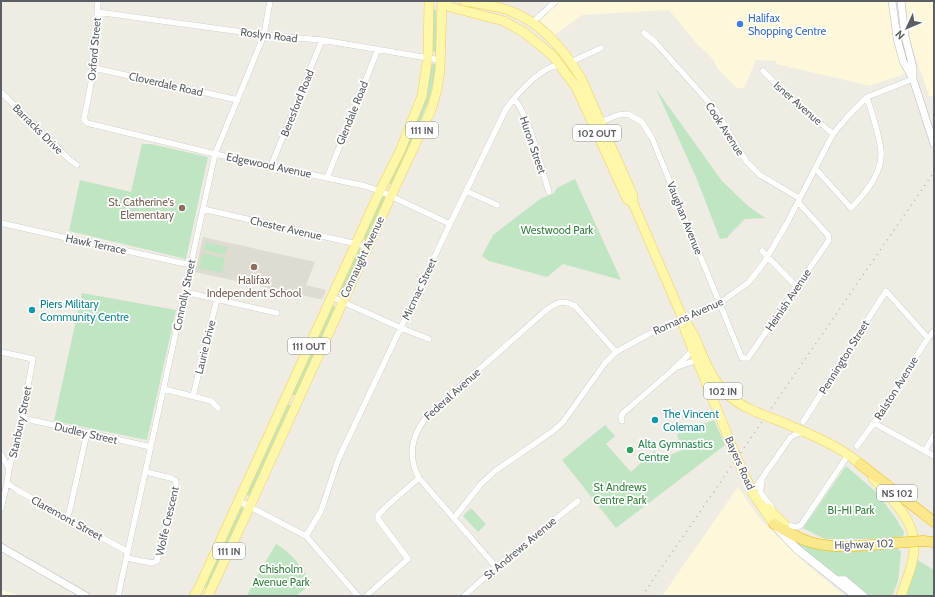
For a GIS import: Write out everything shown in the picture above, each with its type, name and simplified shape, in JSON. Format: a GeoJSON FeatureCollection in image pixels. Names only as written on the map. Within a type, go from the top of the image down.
{"type":"FeatureCollection","features":[{"type":"Feature","properties":{"kind":"highway","name":"NS 102"},"geometry":{"type":"LineString","coordinates":[[860,464],[934,522]]}},
{"type":"Feature","properties":{"kind":"highway","name":"Highway 102"},"geometry":{"type":"LineString","coordinates":[[774,524],[790,534],[810,542],[834,546],[923,541],[934,542]]}},
{"type":"Feature","properties":{"kind":"highway"},"geometry":{"type":"LineString","coordinates":[[788,526],[805,537],[834,546]]}},
{"type":"Feature","properties":{"kind":"main road","name":"Connaught Avenue"},"geometry":{"type":"LineString","coordinates":[[194,596],[239,501],[380,191],[400,152],[422,96],[428,58],[429,1]]}},
{"type":"Feature","properties":{"kind":"main road","name":"Connaught Avenue"},"geometry":{"type":"LineString","coordinates":[[208,596],[390,196],[431,110],[437,90],[440,60],[442,1]]}},
{"type":"Feature","properties":{"kind":"main road","name":"Bayers Road"},"geometry":{"type":"LineString","coordinates":[[442,1],[450,7],[504,21],[518,28],[553,56],[576,87],[627,199],[633,203]]}},
{"type":"Feature","properties":{"kind":"main road","name":"Bayers Road"},"geometry":{"type":"LineString","coordinates":[[464,1],[503,5],[548,35],[571,62],[581,78],[633,196],[633,203],[683,319],[685,330],[733,449],[754,495],[774,524],[798,549],[856,596]]}},
{"type":"Feature","properties":{"kind":"main road"},"geometry":{"type":"LineString","coordinates":[[518,28],[526,27],[532,23]]}},
{"type":"Feature","properties":{"kind":"main road"},"geometry":{"type":"LineString","coordinates":[[548,35],[546,42],[548,49],[553,56]]}},
{"type":"Feature","properties":{"kind":"main road","name":"Bayers Road"},"geometry":{"type":"LineString","coordinates":[[683,319],[690,327],[709,372],[723,392],[735,401],[756,412],[804,432],[848,455],[860,464],[898,507],[907,521],[913,535],[914,546],[913,556],[902,596]]}},
{"type":"Feature","properties":{"kind":"main road"},"geometry":{"type":"LineString","coordinates":[[285,398],[296,402]]}},
{"type":"Feature","properties":{"kind":"main road"},"geometry":{"type":"LineString","coordinates":[[753,491],[788,526]]}},
{"type":"Feature","properties":{"kind":"street","name":"Oxford Street"},"geometry":{"type":"LineString","coordinates":[[84,120],[94,68],[98,1]]}},
{"type":"Feature","properties":{"kind":"street","name":"Connolly Street"},"geometry":{"type":"LineString","coordinates":[[118,596],[215,154],[264,34],[270,1]]}},
{"type":"Feature","properties":{"kind":"street"},"geometry":{"type":"LineString","coordinates":[[532,23],[556,1]]}},
{"type":"Feature","properties":{"kind":"street"},"geometry":{"type":"LineString","coordinates":[[892,1],[897,38],[903,61],[912,79],[934,144]]}},
{"type":"Feature","properties":{"kind":"street"},"geometry":{"type":"LineString","coordinates":[[901,1],[905,36],[914,68],[912,79]]}},
{"type":"Feature","properties":{"kind":"street","name":"Roslyn Road"},"geometry":{"type":"LineString","coordinates":[[97,12],[264,34],[322,40],[440,60]]}},
{"type":"Feature","properties":{"kind":"street","name":"Cook Avenue"},"geometry":{"type":"LineString","coordinates":[[644,33],[654,42],[714,109],[750,165],[760,174],[799,200],[828,235]]}},
{"type":"Feature","properties":{"kind":"street","name":"Beresford Road"},"geometry":{"type":"LineString","coordinates":[[271,166],[322,40]]}},
{"type":"Feature","properties":{"kind":"street"},"geometry":{"type":"LineString","coordinates":[[571,62],[601,48]]}},
{"type":"Feature","properties":{"kind":"street","name":"Glendale Road"},"geometry":{"type":"LineString","coordinates":[[327,178],[378,49]]}},
{"type":"Feature","properties":{"kind":"street","name":"Micmac Street"},"geometry":{"type":"LineString","coordinates":[[306,536],[321,511],[338,460],[506,109],[529,83],[553,65],[560,65]]}},
{"type":"Feature","properties":{"kind":"street","name":"Cloverdale Road"},"geometry":{"type":"LineString","coordinates":[[94,68],[238,100]]}},
{"type":"Feature","properties":{"kind":"street","name":"Isner Avenue"},"geometry":{"type":"LineString","coordinates":[[763,71],[788,96],[833,134]]}},
{"type":"Feature","properties":{"kind":"street","name":"Romans Avenue"},"geometry":{"type":"LineString","coordinates":[[454,518],[481,484],[494,471],[553,431],[563,422],[605,363],[616,352],[647,335],[720,303],[751,280],[763,264],[799,200],[833,134],[849,115],[868,97],[912,79]]}},
{"type":"Feature","properties":{"kind":"street","name":"Barracks Drive"},"geometry":{"type":"LineString","coordinates":[[1,92],[70,160],[77,165]]}},
{"type":"Feature","properties":{"kind":"street"},"geometry":{"type":"LineString","coordinates":[[816,169],[851,208],[862,196],[879,169],[881,153],[868,97]]}},
{"type":"Feature","properties":{"kind":"street","name":"Huron Street"},"geometry":{"type":"LineString","coordinates":[[514,99],[518,104],[530,131],[549,192]]}},
{"type":"Feature","properties":{"kind":"street","name":"Vaughan Avenue"},"geometry":{"type":"LineString","coordinates":[[600,122],[618,115],[628,114],[642,122],[652,138],[742,358]]}},
{"type":"Feature","properties":{"kind":"street","name":"Edgewood Avenue"},"geometry":{"type":"LineString","coordinates":[[84,120],[87,123],[215,154],[365,186],[380,191],[450,224]]}},
{"type":"Feature","properties":{"kind":"street"},"geometry":{"type":"LineString","coordinates":[[466,191],[497,205]]}},
{"type":"Feature","properties":{"kind":"street","name":"Chester Avenue"},"geometry":{"type":"LineString","coordinates":[[204,209],[368,247]]}},
{"type":"Feature","properties":{"kind":"street","name":"Hawk Terrace"},"geometry":{"type":"LineString","coordinates":[[1,222],[191,265]]}},
{"type":"Feature","properties":{"kind":"street","name":"Heinish Avenue"},"geometry":{"type":"LineString","coordinates":[[742,358],[748,358],[829,240],[828,235]]}},
{"type":"Feature","properties":{"kind":"street"},"geometry":{"type":"LineString","coordinates":[[762,251],[796,287]]}},
{"type":"Feature","properties":{"kind":"street","name":"Pennington Street"},"geometry":{"type":"LineString","coordinates":[[803,422],[886,291],[928,338]]}},
{"type":"Feature","properties":{"kind":"street"},"geometry":{"type":"LineString","coordinates":[[185,292],[278,313]]}},
{"type":"Feature","properties":{"kind":"street"},"geometry":{"type":"LineString","coordinates":[[332,297],[429,339]]}},
{"type":"Feature","properties":{"kind":"street","name":"Laurie Drive"},"geometry":{"type":"LineString","coordinates":[[194,396],[217,299]]}},
{"type":"Feature","properties":{"kind":"street","name":"Federal Avenue"},"geometry":{"type":"LineString","coordinates":[[496,567],[419,478],[413,460],[412,449],[415,434],[422,422],[430,413],[554,304],[564,302],[575,306],[616,352]]}},
{"type":"Feature","properties":{"kind":"street","name":"Ralston Avenue"},"geometry":{"type":"LineString","coordinates":[[857,446],[874,423],[928,338],[934,331]]}},
{"type":"Feature","properties":{"kind":"street"},"geometry":{"type":"LineString","coordinates":[[622,421],[621,416],[623,413],[693,350]]}},
{"type":"Feature","properties":{"kind":"street","name":"Stanbury Street"},"geometry":{"type":"LineString","coordinates":[[1,352],[33,359],[22,418],[1,509]]}},
{"type":"Feature","properties":{"kind":"street"},"geometry":{"type":"LineString","coordinates":[[674,368],[697,360]]}},
{"type":"Feature","properties":{"kind":"street"},"geometry":{"type":"LineString","coordinates":[[164,389],[211,401],[218,408]]}},
{"type":"Feature","properties":{"kind":"street","name":"Dudley Street"},"geometry":{"type":"LineString","coordinates":[[22,418],[151,447]]}},
{"type":"Feature","properties":{"kind":"street"},"geometry":{"type":"LineString","coordinates":[[874,423],[934,456]]}},
{"type":"Feature","properties":{"kind":"street"},"geometry":{"type":"LineString","coordinates":[[753,491],[790,438],[796,434],[804,432]]}},
{"type":"Feature","properties":{"kind":"street"},"geometry":{"type":"LineString","coordinates":[[66,517],[69,513],[87,433]]}},
{"type":"Feature","properties":{"kind":"street"},"geometry":{"type":"LineString","coordinates":[[925,450],[934,435]]}},
{"type":"Feature","properties":{"kind":"street"},"geometry":{"type":"LineString","coordinates":[[1,454],[9,469]]}},
{"type":"Feature","properties":{"kind":"street"},"geometry":{"type":"LineString","coordinates":[[788,526],[797,527],[801,525],[848,455]]}},
{"type":"Feature","properties":{"kind":"street","name":"Wolfe Crescent"},"geometry":{"type":"LineString","coordinates":[[128,555],[152,563],[157,561],[176,484],[176,481],[170,478],[146,472]]}},
{"type":"Feature","properties":{"kind":"street","name":"Bayers Road"},"geometry":{"type":"LineString","coordinates":[[766,472],[760,486],[762,497],[788,526]]}},
{"type":"Feature","properties":{"kind":"street"},"geometry":{"type":"LineString","coordinates":[[366,596],[408,559],[378,519],[378,515],[388,504],[419,478]]}},
{"type":"Feature","properties":{"kind":"street"},"geometry":{"type":"LineString","coordinates":[[1,484],[7,483]]}},
{"type":"Feature","properties":{"kind":"street","name":"Claremont Street"},"geometry":{"type":"LineString","coordinates":[[7,483],[128,555]]}},
{"type":"Feature","properties":{"kind":"street"},"geometry":{"type":"LineString","coordinates":[[239,501],[306,536],[358,596]]}},
{"type":"Feature","properties":{"kind":"street","name":"St Andrews Avenue"},"geometry":{"type":"LineString","coordinates":[[464,596],[496,567],[578,501]]}},
{"type":"Feature","properties":{"kind":"street"},"geometry":{"type":"LineString","coordinates":[[1,547],[86,596]]}},
{"type":"Feature","properties":{"kind":"street","name":"Bayers Road"},"geometry":{"type":"LineString","coordinates":[[836,580],[845,579],[865,596]]}},
{"type":"Feature","properties":{"kind":"shaded area"},"geometry":{"type":"Polygon","coordinates":[[[556,1],[896,1],[902,43],[911,72],[871,86],[776,64],[777,61],[756,60],[744,88],[737,88],[717,68],[713,59],[697,44],[669,10],[582,15],[555,35],[538,18],[556,1]]]}},
{"type":"Feature","properties":{"kind":"shaded area"},"geometry":{"type":"Polygon","coordinates":[[[905,1],[934,1],[934,97],[929,96],[911,43],[905,1]]]}},
{"type":"Feature","properties":{"kind":"shaded area","name":"Halifax Independent School"},"geometry":{"type":"Polygon","coordinates":[[[203,237],[315,262],[306,285],[326,290],[323,298],[319,299],[195,272],[203,237]]]}},
{"type":"Feature","properties":{"kind":"shaded area"},"geometry":{"type":"Polygon","coordinates":[[[738,487],[760,519],[808,565],[845,596],[662,596],[738,487]]]}},
{"type":"Feature","properties":{"kind":"shaded area"},"geometry":{"type":"Polygon","coordinates":[[[1,590],[21,596],[1,596],[1,590]]]}},
{"type":"Feature","properties":{"kind":"green space"},"geometry":{"type":"Polygon","coordinates":[[[433,10],[436,10],[436,52],[433,50],[433,10]]]}},
{"type":"Feature","properties":{"kind":"green space"},"geometry":{"type":"Polygon","coordinates":[[[432,63],[437,67],[429,100],[391,185],[389,182],[432,63]]]}},
{"type":"Feature","properties":{"kind":"green space"},"geometry":{"type":"Polygon","coordinates":[[[656,89],[722,181],[748,206],[765,218],[745,219],[727,238],[720,239],[696,177],[656,89]]]}},
{"type":"Feature","properties":{"kind":"green space"},"geometry":{"type":"Polygon","coordinates":[[[142,144],[151,144],[208,157],[186,259],[69,231],[80,180],[131,192],[142,144]]]}},
{"type":"Feature","properties":{"kind":"green space","name":"Westwood Park"},"geometry":{"type":"Polygon","coordinates":[[[575,179],[621,280],[563,264],[547,277],[489,261],[482,256],[493,235],[540,199],[554,193],[557,188],[575,179]]]}},
{"type":"Feature","properties":{"kind":"green space"},"geometry":{"type":"Polygon","coordinates":[[[384,196],[386,199],[367,240],[363,239],[362,237],[382,197],[384,196]]]}},
{"type":"Feature","properties":{"kind":"green space"},"geometry":{"type":"Polygon","coordinates":[[[206,242],[227,247],[225,255],[204,250],[206,242]]]}},
{"type":"Feature","properties":{"kind":"green space"},"geometry":{"type":"Polygon","coordinates":[[[359,248],[361,251],[342,293],[338,293],[359,248]]]}},
{"type":"Feature","properties":{"kind":"green space"},"geometry":{"type":"Polygon","coordinates":[[[202,253],[225,258],[222,273],[199,268],[202,253]]]}},
{"type":"Feature","properties":{"kind":"green space"},"geometry":{"type":"Polygon","coordinates":[[[82,293],[176,310],[147,440],[54,421],[82,293]]]}},
{"type":"Feature","properties":{"kind":"green space"},"geometry":{"type":"Polygon","coordinates":[[[331,305],[335,307],[335,309],[296,395],[291,395],[331,305]]]}},
{"type":"Feature","properties":{"kind":"green space"},"geometry":{"type":"Polygon","coordinates":[[[287,405],[290,405],[290,409],[251,495],[249,496],[246,494],[287,405]]]}},
{"type":"Feature","properties":{"kind":"green space","name":"St Andrews Centre Park"},"geometry":{"type":"Polygon","coordinates":[[[714,420],[725,445],[616,528],[562,460],[605,425],[615,436],[606,444],[631,472],[654,451],[661,459],[682,450],[677,434],[714,420]]]}},
{"type":"Feature","properties":{"kind":"green space","name":"BI-HI Park"},"geometry":{"type":"Polygon","coordinates":[[[846,466],[876,492],[895,517],[904,532],[903,537],[825,539],[803,528],[846,466]]]}},
{"type":"Feature","properties":{"kind":"green space"},"geometry":{"type":"Polygon","coordinates":[[[240,508],[243,508],[244,512],[208,587],[204,588],[204,585],[240,508]]]}},
{"type":"Feature","properties":{"kind":"green space"},"geometry":{"type":"Polygon","coordinates":[[[471,508],[486,524],[478,532],[463,516],[471,508]]]}},
{"type":"Feature","properties":{"kind":"green space","name":"BI-HI Park"},"geometry":{"type":"Polygon","coordinates":[[[791,536],[803,542],[897,548],[901,552],[898,581],[892,596],[869,596],[844,577],[836,577],[798,546],[791,536]]]}},
{"type":"Feature","properties":{"kind":"green space","name":"Chisholm Avenue Park"},"geometry":{"type":"Polygon","coordinates":[[[276,544],[292,556],[312,583],[296,596],[247,596],[254,581],[276,544]]]}},
{"type":"Feature","properties":{"kind":"green space"},"geometry":{"type":"Polygon","coordinates":[[[916,559],[934,570],[934,596],[905,596],[916,559]]]}},
{"type":"Feature","properties":{"kind":"railway"},"geometry":{"type":"LineString","coordinates":[[642,596],[934,172]]}},
{"type":"Feature","properties":{"kind":"place","name":"Halifax Shopping Centre"},"geometry":{"type":"Point","coordinates":[740,24]}},
{"type":"Feature","properties":{"kind":"place","name":"St. Catherine's Elementary"},"geometry":{"type":"Point","coordinates":[182,208]}},
{"type":"Feature","properties":{"kind":"place","name":"Halifax Independent School"},"geometry":{"type":"Point","coordinates":[254,267]}},
{"type":"Feature","properties":{"kind":"place","name":"Piers Military Community Centre"},"geometry":{"type":"Point","coordinates":[32,310]}},
{"type":"Feature","properties":{"kind":"place","name":"The Vincent Coleman"},"geometry":{"type":"Point","coordinates":[655,420]}},
{"type":"Feature","properties":{"kind":"place","name":"Alta Gymnastics Centre"},"geometry":{"type":"Point","coordinates":[630,450]}}]}
